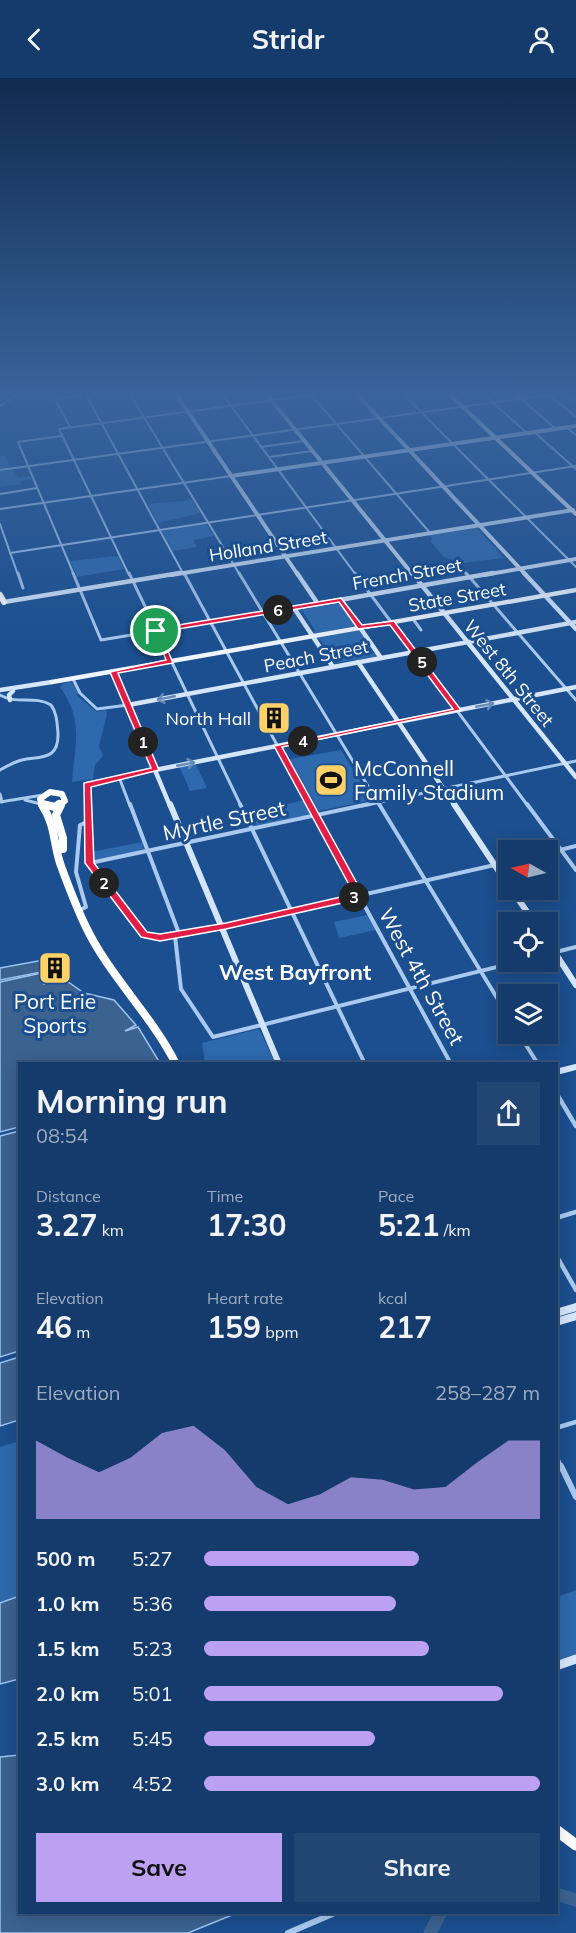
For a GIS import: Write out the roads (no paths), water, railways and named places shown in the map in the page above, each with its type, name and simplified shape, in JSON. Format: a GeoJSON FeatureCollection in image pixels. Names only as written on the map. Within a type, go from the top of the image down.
{"type":"FeatureCollection","features":[{"type":"Feature","properties":{"kind":"highway"},"geometry":{"type":"LineString","coordinates":[[0,595],[2,602]]}},
{"type":"Feature","properties":{"kind":"highway"},"geometry":{"type":"LineString","coordinates":[[64,871],[66,867],[63,838],[56,815],[65,799],[62,794],[53,792],[40,799],[54,825],[61,868],[64,871],[76,911],[100,954],[164,1041],[175,1062]]}},
{"type":"Feature","properties":{"kind":"highway"},"geometry":{"type":"LineString","coordinates":[[42,805],[51,808],[61,805]]}},
{"type":"Feature","properties":{"kind":"highway"},"geometry":{"type":"LineString","coordinates":[[558,1832],[576,1845]]}},
{"type":"Feature","properties":{"kind":"main road"},"geometry":{"type":"LineString","coordinates":[[538,478],[575,511]]}},
{"type":"Feature","properties":{"kind":"main road","name":"State Street"},"geometry":{"type":"LineString","coordinates":[[52,682],[576,590]]}},
{"type":"Feature","properties":{"kind":"street"},"geometry":{"type":"LineString","coordinates":[[33,478],[80,590]]}},
{"type":"Feature","properties":{"kind":"street"},"geometry":{"type":"LineString","coordinates":[[82,478],[364,1062]]}},
{"type":"Feature","properties":{"kind":"street","name":"West 4th Street"},"geometry":{"type":"LineString","coordinates":[[131,478],[450,1062]]}},
{"type":"Feature","properties":{"kind":"street"},"geometry":{"type":"LineString","coordinates":[[180,478],[498,999]]}},
{"type":"Feature","properties":{"kind":"street"},"geometry":{"type":"LineString","coordinates":[[0,509],[217,478]]}},
{"type":"Feature","properties":{"kind":"street"},"geometry":{"type":"LineString","coordinates":[[232,478],[318,604]]}},
{"type":"Feature","properties":{"kind":"street"},"geometry":{"type":"LineString","coordinates":[[284,478],[576,870]]}},
{"type":"Feature","properties":{"kind":"street","name":"West 8th Street"},"geometry":{"type":"LineString","coordinates":[[333,478],[576,777]]}},
{"type":"Feature","properties":{"kind":"street"},"geometry":{"type":"LineString","coordinates":[[382,478],[431,534]]}},
{"type":"Feature","properties":{"kind":"street"},"geometry":{"type":"LineString","coordinates":[[435,478],[573,623],[576,629]]}},
{"type":"Feature","properties":{"kind":"street"},"geometry":{"type":"LineString","coordinates":[[486,478],[576,567]]}},
{"type":"Feature","properties":{"kind":"street"},"geometry":{"type":"LineString","coordinates":[[10,552],[504,478]]}},
{"type":"Feature","properties":{"kind":"street"},"geometry":{"type":"LineString","coordinates":[[0,494],[37,488]]}},
{"type":"Feature","properties":{"kind":"street","name":"Holland Street"},"geometry":{"type":"LineString","coordinates":[[2,602],[575,511]]}},
{"type":"Feature","properties":{"kind":"street"},"geometry":{"type":"LineString","coordinates":[[0,524],[23,588]]}},
{"type":"Feature","properties":{"kind":"street","name":"French Street"},"geometry":{"type":"LineString","coordinates":[[80,590],[101,640],[576,559]]}},
{"type":"Feature","properties":{"kind":"street"},"geometry":{"type":"LineString","coordinates":[[460,567],[576,700]]}},
{"type":"Feature","properties":{"kind":"street"},"geometry":{"type":"LineString","coordinates":[[341,600],[381,658]]}},
{"type":"Feature","properties":{"kind":"street"},"geometry":{"type":"LineString","coordinates":[[294,608],[333,667]]}},
{"type":"Feature","properties":{"kind":"street"},"geometry":{"type":"LineString","coordinates":[[413,619],[421,630]]}},
{"type":"Feature","properties":{"kind":"street","name":"Peach Street"},"geometry":{"type":"LineString","coordinates":[[73,679],[80,693],[96,709],[573,623]]}},
{"type":"Feature","properties":{"kind":"street"},"geometry":{"type":"LineString","coordinates":[[358,662],[498,870]]}},
{"type":"Feature","properties":{"kind":"street"},"geometry":{"type":"LineString","coordinates":[[114,672],[278,1062]]}},
{"type":"Feature","properties":{"kind":"street","name":"State Street"},"geometry":{"type":"LineString","coordinates":[[0,693],[52,682]]}},
{"type":"Feature","properties":{"kind":"street"},"geometry":{"type":"LineString","coordinates":[[498,864],[222,927],[178,936],[148,937],[90,863],[87,783],[576,687]]}},
{"type":"Feature","properties":{"kind":"street","name":"State Street"},"geometry":{"type":"LineString","coordinates":[[0,693],[23,688]]}},
{"type":"Feature","properties":{"kind":"street"},"geometry":{"type":"LineString","coordinates":[[10,700],[9,695],[13,691]]}},
{"type":"Feature","properties":{"kind":"street"},"geometry":{"type":"LineString","coordinates":[[0,693],[10,700],[39,700],[51,704],[55,710],[59,744],[50,755],[14,762],[0,770]]}},
{"type":"Feature","properties":{"kind":"street","name":"Myrtle Street"},"geometry":{"type":"LineString","coordinates":[[90,863],[576,761]]}},
{"type":"Feature","properties":{"kind":"street"},"geometry":{"type":"LineString","coordinates":[[118,777],[178,936],[181,989],[213,1037],[498,966]]}},
{"type":"Feature","properties":{"kind":"street"},"geometry":{"type":"LineString","coordinates":[[0,794],[1,802],[25,800],[44,795]]}},
{"type":"Feature","properties":{"kind":"street"},"geometry":{"type":"LineString","coordinates":[[25,800],[42,805]]}},
{"type":"Feature","properties":{"kind":"street"},"geometry":{"type":"LineString","coordinates":[[76,911],[86,907],[76,871],[80,825],[87,822]]}},
{"type":"Feature","properties":{"kind":"street"},"geometry":{"type":"LineString","coordinates":[[558,851],[576,846]]}},
{"type":"Feature","properties":{"kind":"street"},"geometry":{"type":"LineString","coordinates":[[558,951],[576,947]]}},
{"type":"Feature","properties":{"kind":"street"},"geometry":{"type":"LineString","coordinates":[[558,962],[576,985]]}},
{"type":"Feature","properties":{"kind":"street"},"geometry":{"type":"LineString","coordinates":[[525,1044],[537,1062]]}},
{"type":"Feature","properties":{"kind":"street"},"geometry":{"type":"LineString","coordinates":[[558,1072],[576,1067]]}},
{"type":"Feature","properties":{"kind":"street"},"geometry":{"type":"LineString","coordinates":[[558,1097],[576,1126]]}},
{"type":"Feature","properties":{"kind":"street"},"geometry":{"type":"LineString","coordinates":[[558,1217],[576,1212]]}},
{"type":"Feature","properties":{"kind":"street"},"geometry":{"type":"LineString","coordinates":[[558,1258],[576,1290]]}},
{"type":"Feature","properties":{"kind":"street"},"geometry":{"type":"LineString","coordinates":[[558,1312],[576,1307]]}},
{"type":"Feature","properties":{"kind":"street"},"geometry":{"type":"LineString","coordinates":[[558,1321],[576,1316]]}},
{"type":"Feature","properties":{"kind":"street"},"geometry":{"type":"LineString","coordinates":[[558,1427],[576,1422]]}},
{"type":"Feature","properties":{"kind":"street"},"geometry":{"type":"LineString","coordinates":[[558,1460],[576,1497]]}},
{"type":"Feature","properties":{"kind":"street"},"geometry":{"type":"LineString","coordinates":[[558,1665],[576,1659]]}},
{"type":"Feature","properties":{"kind":"street"},"geometry":{"type":"LineString","coordinates":[[288,1933],[332,1914]]}},
{"type":"Feature","properties":{"kind":"waterway"},"geometry":{"type":"LineString","coordinates":[[558,1895],[576,1900]]}},
{"type":"Feature","properties":{"kind":"waterway"},"geometry":{"type":"LineString","coordinates":[[430,1933],[440,1914]]}},
{"type":"Feature","properties":{"kind":"place","name":"North Hall"},"geometry":{"type":"Point","coordinates":[274,718]}},
{"type":"Feature","properties":{"kind":"place","name":"McConnell Family Stadium"},"geometry":{"type":"Point","coordinates":[331,780]}},
{"type":"Feature","properties":{"kind":"place","name":"Port Erie Sports"},"geometry":{"type":"Point","coordinates":[55,968]}},
{"type":"Feature","properties":{"kind":"district","name":"West Bayfront"},"geometry":{"type":"Point","coordinates":[295,972]}}]}
